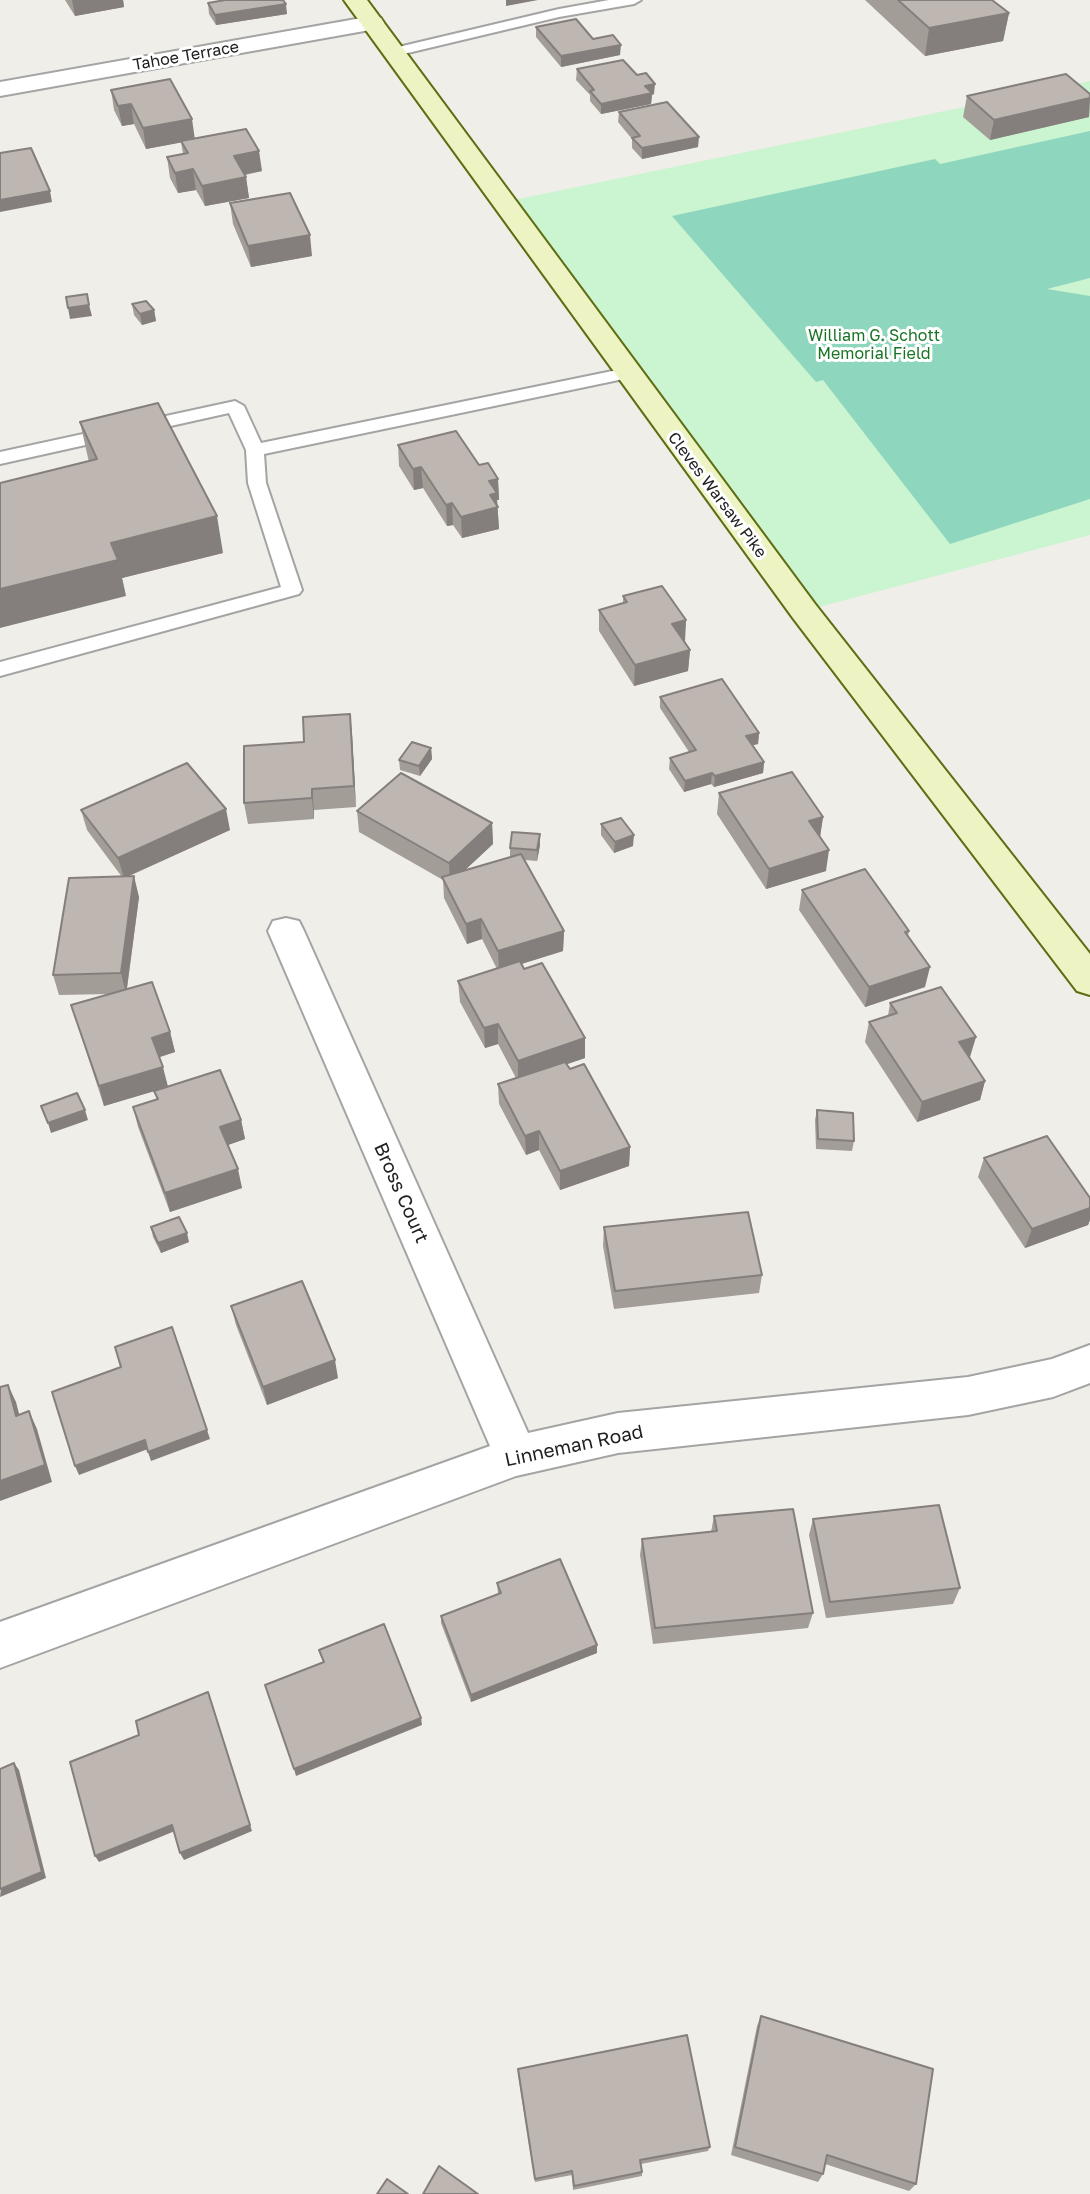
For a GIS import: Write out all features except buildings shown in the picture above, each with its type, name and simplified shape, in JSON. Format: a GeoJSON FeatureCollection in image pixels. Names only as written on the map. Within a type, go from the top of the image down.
{"type":"FeatureCollection","features":[{"type":"Feature","properties":{"kind":"street","name":"Cleves Warsaw Pike"},"geometry":{"type":"LineString","coordinates":[[364,12],[396,52],[627,373],[804,611],[1090,981]]}},
{"type":"Feature","properties":{"kind":"street","name":"Tahoe Terrace"},"geometry":{"type":"LineString","coordinates":[[0,89],[364,12]]}},
{"type":"Feature","properties":{"kind":"street","name":"Bross Court"},"geometry":{"type":"LineString","coordinates":[[286,930],[516,1456]]}},
{"type":"Feature","properties":{"kind":"street","name":"Linneman Road"},"geometry":{"type":"LineString","coordinates":[[0,1645],[516,1456],[618,1433],[968,1396],[1054,1378],[1090,1364]]}},
{"type":"Feature","properties":{"kind":"lane"},"geometry":{"type":"LineString","coordinates":[[396,52],[559,13],[634,0]]}},
{"type":"Feature","properties":{"kind":"lane"},"geometry":{"type":"LineString","coordinates":[[256,450],[627,373]]}},
{"type":"Feature","properties":{"kind":"lane"},"geometry":{"type":"LineString","coordinates":[[0,457],[235,407],[256,450],[257,483],[292,590],[0,669]]}},
{"type":"Feature","properties":{"kind":"green space","name":"William G. Schott Memorial Field"},"geometry":{"type":"Polygon","coordinates":[[[1090,81],[1090,535],[804,611],[504,202],[1090,81]]]}},
{"type":"Feature","properties":{"kind":"green space"},"geometry":{"type":"Polygon","coordinates":[[[1090,131],[1090,278],[1047,289],[1090,296],[1090,499],[950,544],[823,380],[816,382],[672,216],[935,159],[940,164],[1090,131]]]}}]}
